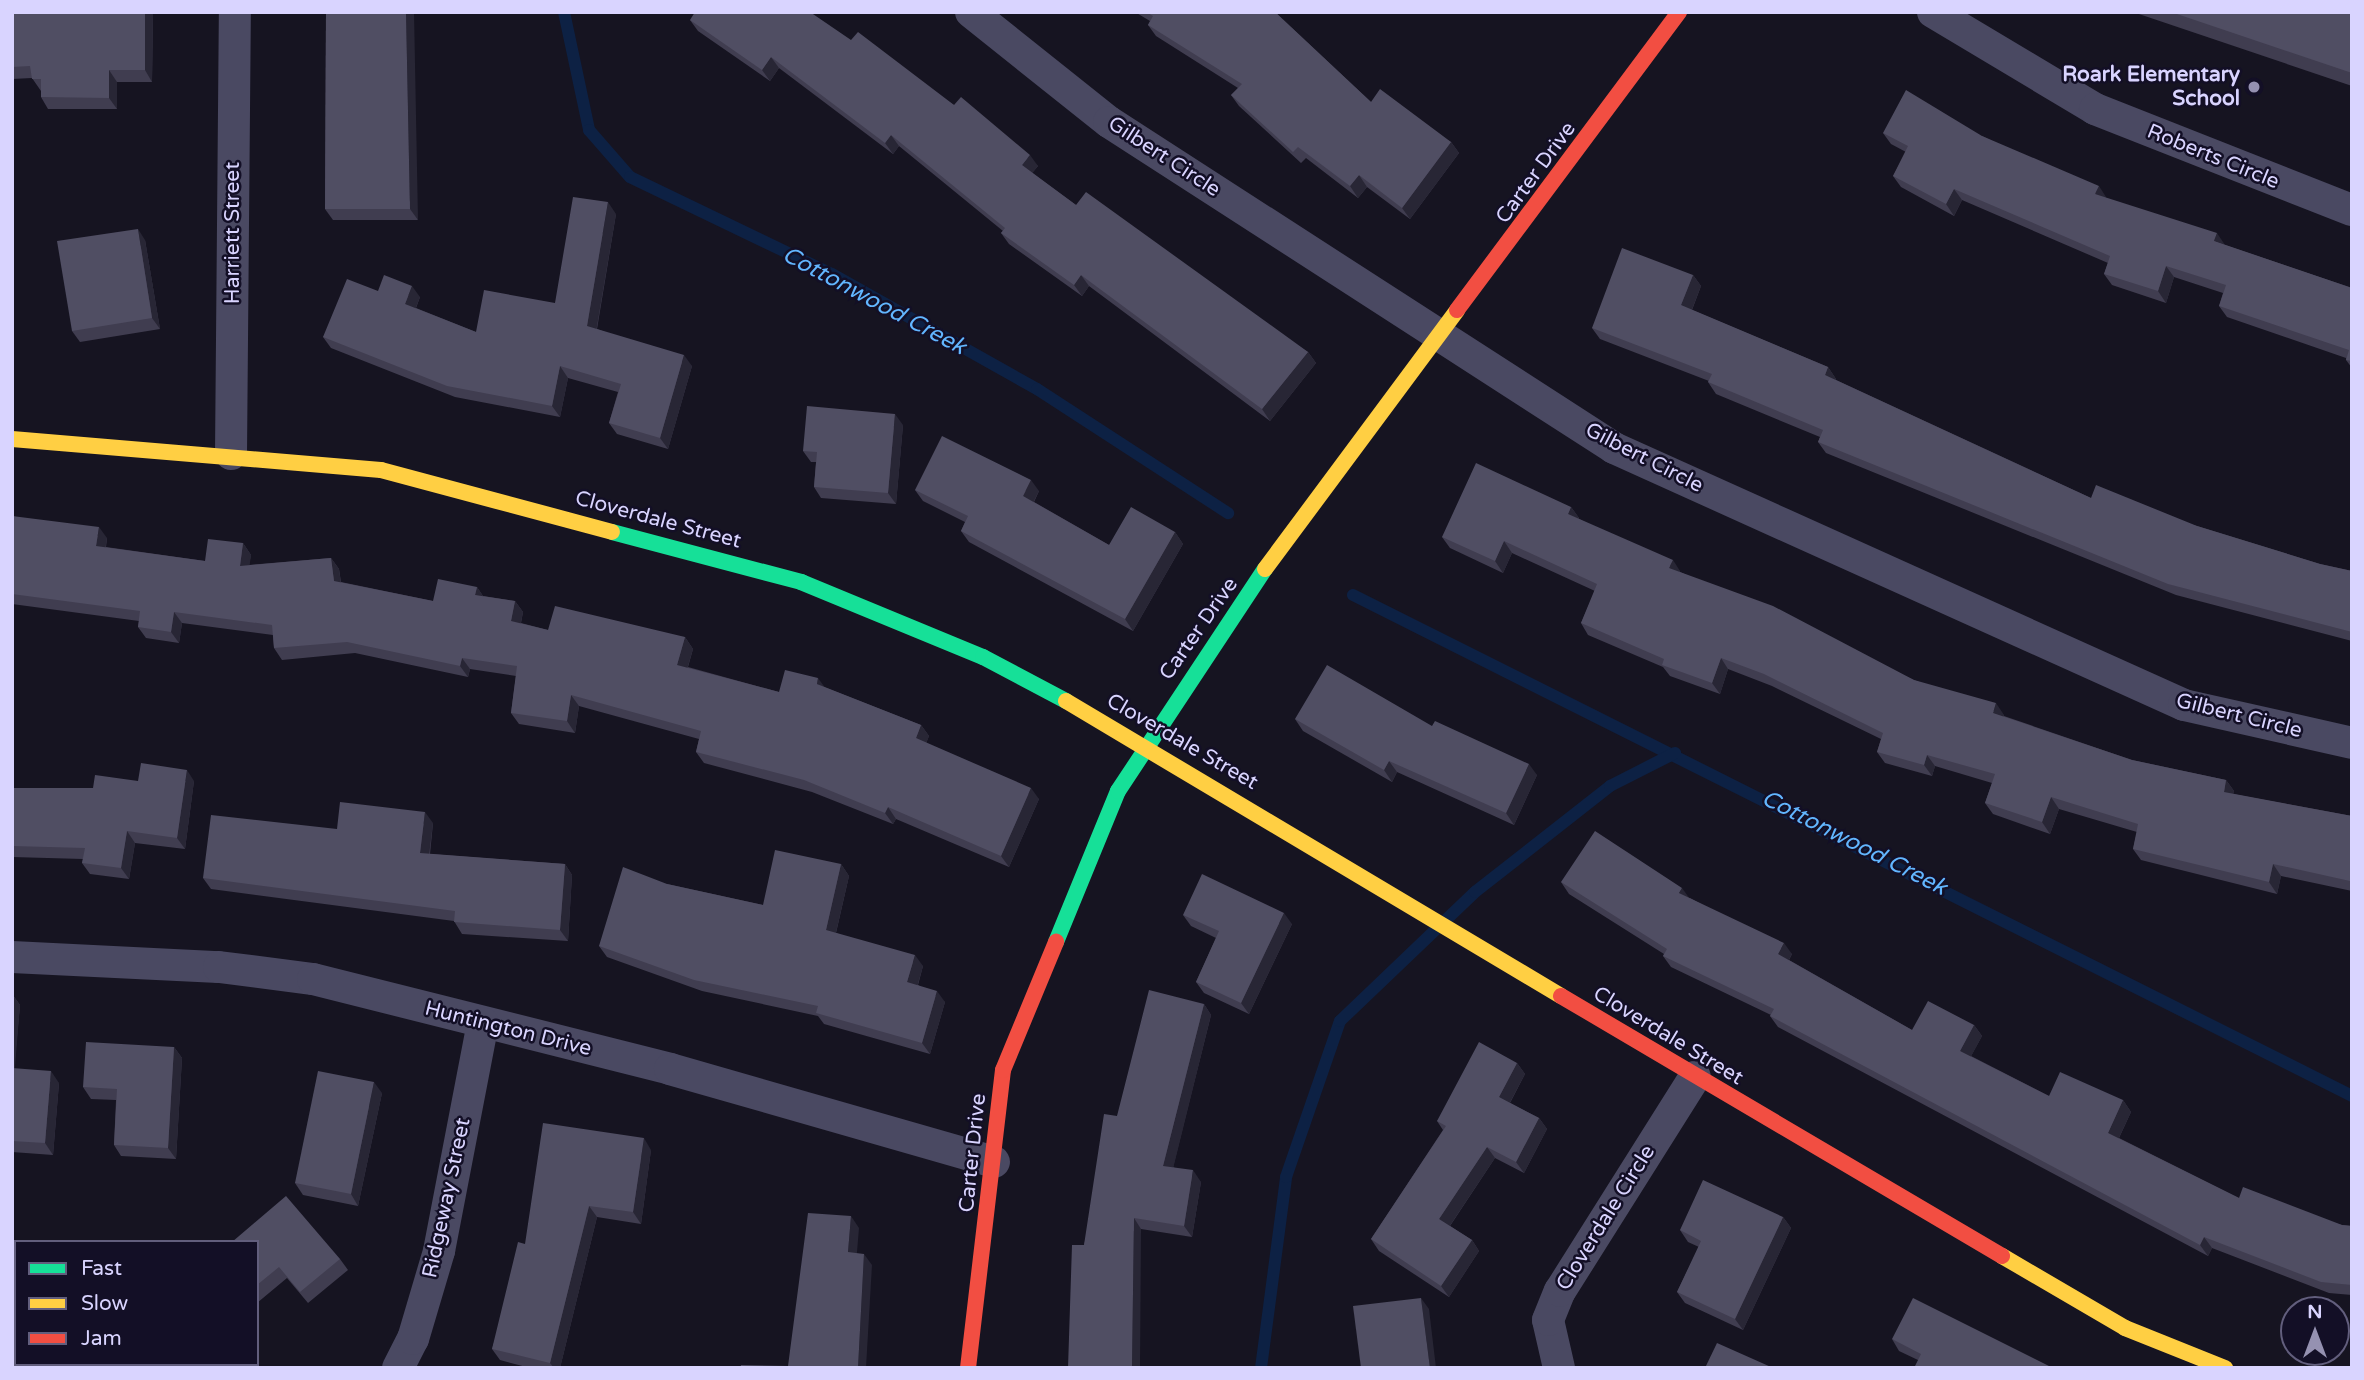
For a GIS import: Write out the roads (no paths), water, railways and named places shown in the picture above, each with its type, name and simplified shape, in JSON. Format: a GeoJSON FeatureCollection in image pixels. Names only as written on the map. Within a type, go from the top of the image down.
{"type":"FeatureCollection","features":[{"type":"Feature","properties":{"kind":"street","name":"Harriett Street"},"geometry":{"type":"LineString","coordinates":[[232,453],[234,12]]}},
{"type":"Feature","properties":{"kind":"street","name":"Gilbert Circle"},"geometry":{"type":"LineString","coordinates":[[971,12],[1109,122],[1614,448],[2087,666],[2184,705],[2352,743]]}},
{"type":"Feature","properties":{"kind":"street","name":"Carter Drive"},"geometry":{"type":"LineString","coordinates":[[968,1368],[1003,1070],[1118,791],[1248,594],[1441,338],[1679,12]]}},
{"type":"Feature","properties":{"kind":"street","name":"Roberts Circle"},"geometry":{"type":"LineString","coordinates":[[1933,12],[2095,109],[2352,210]]}},
{"type":"Feature","properties":{"kind":"street","name":"Cloverdale Street"},"geometry":{"type":"LineString","coordinates":[[12,439],[232,453],[381,470],[801,582],[983,656],[1148,744],[1695,1077],[2125,1328],[2225,1368]]}},
{"type":"Feature","properties":{"kind":"street","name":"Huntington Drive"},"geometry":{"type":"LineString","coordinates":[[12,957],[219,967],[299,978],[483,1023],[994,1162]]}},
{"type":"Feature","properties":{"kind":"street","name":"Ridgeway Street"},"geometry":{"type":"LineString","coordinates":[[398,1368],[413,1339],[439,1251],[483,1023]]}},
{"type":"Feature","properties":{"kind":"street","name":"Cloverdale Circle"},"geometry":{"type":"LineString","coordinates":[[1559,1368],[1548,1320],[1560,1291],[1695,1077]]}},
{"type":"Feature","properties":{"kind":"waterway","name":"Cottonwood Creek"},"geometry":{"type":"LineString","coordinates":[[564,12],[589,130],[630,177],[832,274],[1037,389],[1228,513]]}},
{"type":"Feature","properties":{"kind":"waterway","name":"Cottonwood Creek"},"geometry":{"type":"LineString","coordinates":[[1353,595],[2352,1096]]}},
{"type":"Feature","properties":{"kind":"waterway"},"geometry":{"type":"LineString","coordinates":[[1261,1368],[1286,1177],[1340,1021],[1475,892],[1610,786],[1675,753]]}},
{"type":"Feature","properties":{"kind":"place","name":"Roark Elementary School"},"geometry":{"type":"Point","coordinates":[2254,87]}}]}
